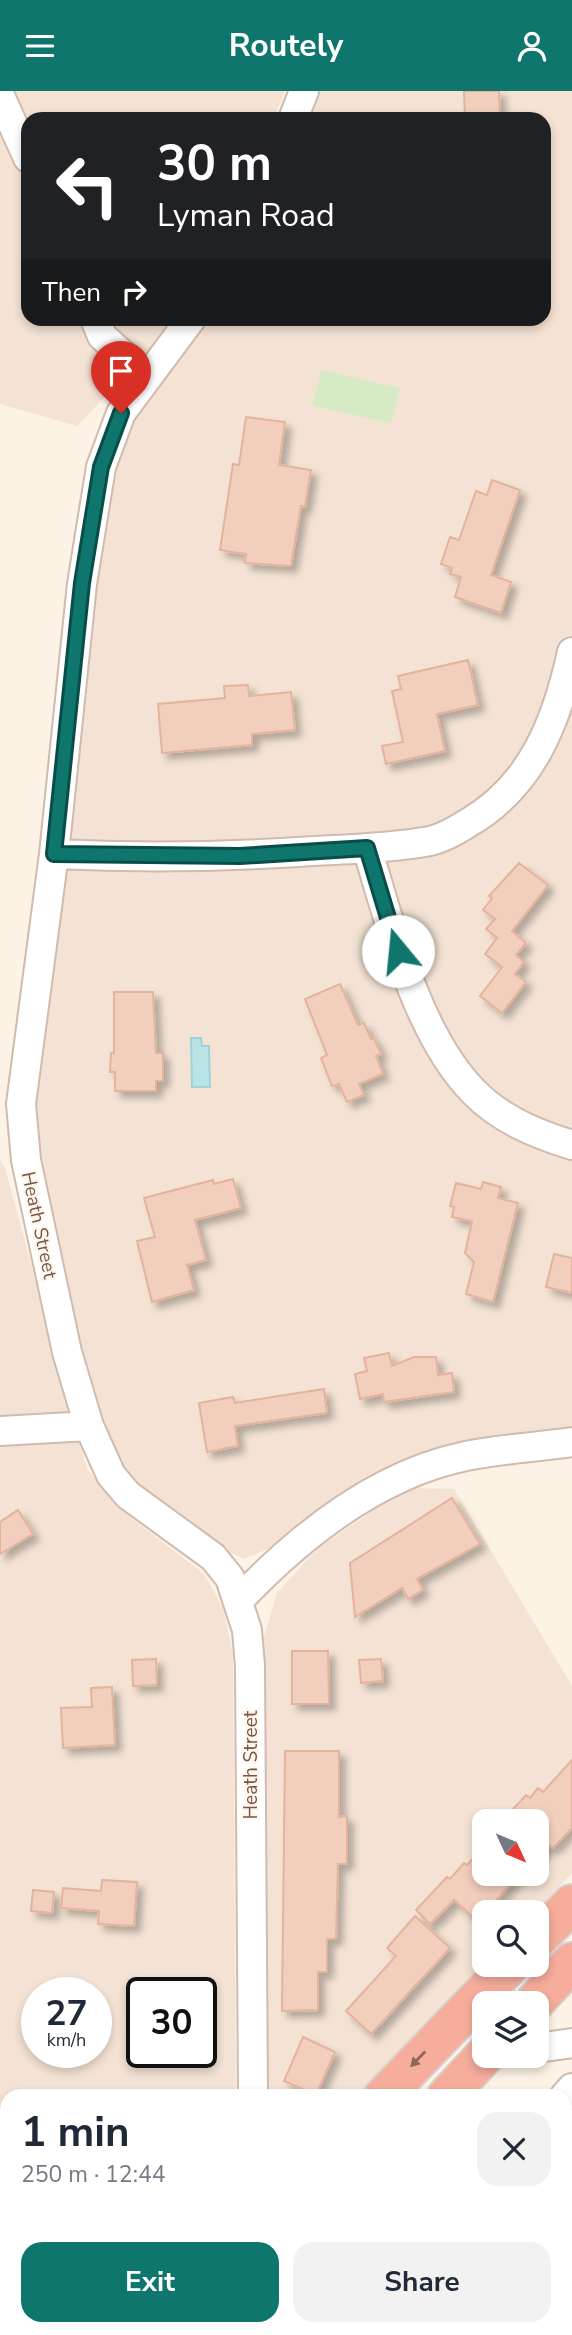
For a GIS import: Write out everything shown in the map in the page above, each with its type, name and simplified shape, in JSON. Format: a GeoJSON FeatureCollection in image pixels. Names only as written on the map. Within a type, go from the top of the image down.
{"type":"FeatureCollection","features":[{"type":"Feature","properties":{"kind":"highway"},"geometry":{"type":"LineString","coordinates":[[549,1927],[572,1905]]}},
{"type":"Feature","properties":{"kind":"highway"},"geometry":{"type":"LineString","coordinates":[[545,1991],[572,1962]]}},
{"type":"Feature","properties":{"kind":"highway"},"geometry":{"type":"LineString","coordinates":[[391,2089],[498,1977]]}},
{"type":"Feature","properties":{"kind":"highway"},"geometry":{"type":"LineString","coordinates":[[453,2089],[473,2068]]}},
{"type":"Feature","properties":{"kind":"street"},"geometry":{"type":"LineString","coordinates":[[296,112],[304,91]]}},
{"type":"Feature","properties":{"kind":"street"},"geometry":{"type":"LineString","coordinates":[[0,96],[21,142]]}},
{"type":"Feature","properties":{"kind":"street"},"geometry":{"type":"LineString","coordinates":[[98,326],[102,337],[146,376]]}},
{"type":"Feature","properties":{"kind":"street","name":"Heath Street"},"geometry":{"type":"LineString","coordinates":[[185,326],[121,413],[101,467],[82,583],[54,854],[23,1075],[11,1107],[26,1160],[67,1352],[89,1426],[111,1475],[128,1495],[213,1556],[230,1578],[247,1630],[250,1666],[253,2089]]}},
{"type":"Feature","properties":{"kind":"street"},"geometry":{"type":"LineString","coordinates":[[54,854],[240,856],[367,848],[432,840],[455,831],[495,805],[520,780],[537,754],[555,714],[572,652]]}},
{"type":"Feature","properties":{"kind":"street"},"geometry":{"type":"LineString","coordinates":[[367,848],[398,951],[428,1022],[457,1071],[473,1092],[503,1116],[540,1135],[572,1145]]}},
{"type":"Feature","properties":{"kind":"street"},"geometry":{"type":"LineString","coordinates":[[0,1431],[89,1426]]}},
{"type":"Feature","properties":{"kind":"street"},"geometry":{"type":"LineString","coordinates":[[239,1599],[268,1569],[311,1534],[357,1501],[405,1476],[465,1457],[572,1442]]}},
{"type":"Feature","properties":{"kind":"street"},"geometry":{"type":"LineString","coordinates":[[549,2046],[572,2043]]}},
{"type":"Feature","properties":{"kind":"shaded area"},"geometry":{"type":"Polygon","coordinates":[[[0,91],[285,91],[277,112],[21,112],[21,326],[168,326],[155,344],[77,426],[0,404],[0,91]]]}},
{"type":"Feature","properties":{"kind":"shaded area"},"geometry":{"type":"Polygon","coordinates":[[[305,91],[572,91],[572,1430],[519,1441],[244,1559],[207,1541],[125,1477],[106,1440],[74,1318],[33,1131],[89,604],[117,452],[147,394],[199,326],[551,326],[551,112],[298,112],[305,91]]]}},
{"type":"Feature","properties":{"kind":"shaded area"},"geometry":{"type":"Polygon","coordinates":[[[0,1160],[5,1168],[87,1469],[125,1513],[204,1574],[223,1608],[233,1654],[236,2089],[0,2089],[0,1160]]]}},
{"type":"Feature","properties":{"kind":"shaded area"},"geometry":{"type":"Polygon","coordinates":[[[406,1488],[454,1489],[572,1686],[572,1873],[547,1900],[472,1900],[474,1977],[369,2089],[266,2089],[263,1640],[277,1593],[318,1548],[406,1488]]]}},
{"type":"Feature","properties":{"kind":"green space"},"geometry":{"type":"Polygon","coordinates":[[[321,370],[400,388],[391,423],[313,406],[321,370]]]}},
{"type":"Feature","properties":{"kind":"water"},"geometry":{"type":"Polygon","coordinates":[[[191,1038],[201,1038],[202,1046],[209,1046],[210,1087],[192,1087],[191,1038]]]}},
{"type":"Feature","properties":{"kind":"building"},"geometry":{"type":"Polygon","coordinates":[[[464,91],[499,91],[500,112],[465,112],[464,91]]]}},
{"type":"Feature","properties":{"kind":"building"},"geometry":{"type":"Polygon","coordinates":[[[246,417],[285,422],[279,465],[311,470],[305,507],[301,506],[291,566],[245,563],[246,554],[220,550],[233,464],[239,465],[246,417]]]}},
{"type":"Feature","properties":{"kind":"building"},"geometry":{"type":"Polygon","coordinates":[[[492,480],[520,490],[491,575],[511,582],[501,613],[455,597],[461,577],[450,574],[452,568],[441,564],[450,537],[459,540],[476,491],[487,495],[492,480]]]}},
{"type":"Feature","properties":{"kind":"building"},"geometry":{"type":"Polygon","coordinates":[[[468,660],[478,705],[437,714],[445,751],[386,764],[382,746],[403,742],[392,691],[401,689],[398,676],[468,660]]]}},
{"type":"Feature","properties":{"kind":"building"},"geometry":{"type":"Polygon","coordinates":[[[248,685],[249,696],[291,692],[295,730],[252,734],[252,745],[162,753],[158,704],[225,698],[224,686],[248,685]]]}},
{"type":"Feature","properties":{"kind":"building"},"geometry":{"type":"Polygon","coordinates":[[[519,863],[548,885],[512,931],[526,943],[516,955],[524,962],[515,974],[526,982],[502,1013],[480,996],[502,967],[485,954],[497,938],[486,929],[495,919],[483,910],[492,898],[489,896],[519,863]]]}},
{"type":"Feature","properties":{"kind":"building"},"geometry":{"type":"Polygon","coordinates":[[[340,984],[358,1025],[364,1023],[371,1039],[374,1038],[381,1054],[376,1056],[383,1074],[359,1084],[364,1095],[347,1102],[339,1084],[332,1086],[321,1058],[327,1055],[305,999],[340,984]]]}},
{"type":"Feature","properties":{"kind":"building"},"geometry":{"type":"Polygon","coordinates":[[[114,992],[153,992],[156,1053],[163,1053],[163,1081],[156,1081],[156,1091],[115,1091],[115,1072],[110,1072],[111,1053],[114,1053],[114,992]]]}},
{"type":"Feature","properties":{"kind":"building"},"geometry":{"type":"Polygon","coordinates":[[[233,1179],[241,1208],[195,1220],[206,1260],[187,1265],[194,1290],[152,1302],[137,1241],[155,1237],[144,1198],[213,1180],[214,1184],[233,1179]]]}},
{"type":"Feature","properties":{"kind":"building"},"geometry":{"type":"Polygon","coordinates":[[[483,1182],[501,1187],[498,1198],[518,1203],[493,1302],[466,1294],[474,1262],[465,1253],[472,1221],[452,1217],[454,1207],[450,1206],[456,1183],[481,1189],[483,1182]]]}},
{"type":"Feature","properties":{"kind":"building"},"geometry":{"type":"Polygon","coordinates":[[[554,1254],[572,1258],[572,1293],[546,1287],[554,1254]]]}},
{"type":"Feature","properties":{"kind":"building"},"geometry":{"type":"Polygon","coordinates":[[[389,1353],[392,1366],[414,1357],[436,1357],[438,1375],[452,1373],[454,1392],[384,1402],[383,1394],[360,1399],[355,1374],[367,1371],[364,1358],[389,1353]]]}},
{"type":"Feature","properties":{"kind":"building"},"geometry":{"type":"Polygon","coordinates":[[[324,1389],[327,1413],[235,1426],[238,1446],[207,1452],[199,1403],[233,1397],[235,1403],[324,1389]]]}},
{"type":"Feature","properties":{"kind":"building"},"geometry":{"type":"Polygon","coordinates":[[[452,1498],[480,1544],[417,1579],[423,1590],[408,1599],[402,1588],[355,1617],[350,1563],[452,1498]]]}},
{"type":"Feature","properties":{"kind":"building"},"geometry":{"type":"Polygon","coordinates":[[[18,1510],[33,1534],[0,1554],[0,1522],[18,1510]]]}},
{"type":"Feature","properties":{"kind":"building"},"geometry":{"type":"Polygon","coordinates":[[[292,1651],[328,1651],[329,1704],[292,1704],[292,1651]]]}},
{"type":"Feature","properties":{"kind":"building"},"geometry":{"type":"Polygon","coordinates":[[[156,1659],[157,1685],[133,1686],[132,1660],[156,1659]]]}},
{"type":"Feature","properties":{"kind":"building"},"geometry":{"type":"Polygon","coordinates":[[[381,1659],[383,1681],[361,1683],[359,1660],[381,1659]]]}},
{"type":"Feature","properties":{"kind":"building"},"geometry":{"type":"Polygon","coordinates":[[[112,1687],[115,1745],[63,1748],[61,1708],[92,1707],[91,1688],[112,1687]]]}},
{"type":"Feature","properties":{"kind":"building"},"geometry":{"type":"Polygon","coordinates":[[[285,1751],[339,1751],[339,1817],[347,1816],[347,1864],[338,1864],[336,1939],[327,1939],[327,1972],[318,1972],[318,2010],[282,2011],[285,1751]]]}},
{"type":"Feature","properties":{"kind":"building"},"geometry":{"type":"Polygon","coordinates":[[[572,1760],[572,1828],[553,1848],[550,1846],[550,1809],[513,1809],[526,1795],[530,1798],[538,1788],[543,1792],[572,1760]]]}},
{"type":"Feature","properties":{"kind":"building"},"geometry":{"type":"Polygon","coordinates":[[[472,1860],[472,1887],[508,1887],[496,1900],[472,1900],[472,1916],[454,1900],[430,1924],[416,1910],[447,1877],[450,1879],[464,1863],[467,1865],[472,1860]]]}},
{"type":"Feature","properties":{"kind":"building"},"geometry":{"type":"Polygon","coordinates":[[[102,1880],[137,1882],[134,1926],[98,1924],[99,1911],[61,1908],[63,1888],[101,1891],[102,1880]]]}},
{"type":"Feature","properties":{"kind":"building"},"geometry":{"type":"Polygon","coordinates":[[[33,1890],[54,1892],[52,1913],[31,1911],[33,1890]]]}},
{"type":"Feature","properties":{"kind":"building"},"geometry":{"type":"Polygon","coordinates":[[[415,1916],[450,1948],[371,2034],[346,2011],[396,1956],[387,1948],[415,1916]]]}},
{"type":"Feature","properties":{"kind":"building"},"geometry":{"type":"Polygon","coordinates":[[[303,2037],[335,2052],[319,2089],[302,2089],[284,2081],[303,2037]]]}},
{"type":"Feature","properties":{"kind":"route"},"geometry":{"type":"LineString","coordinates":[[121,413],[101,467],[82,583],[54,854],[109,857],[240,856],[367,848],[398,951]]}}]}
